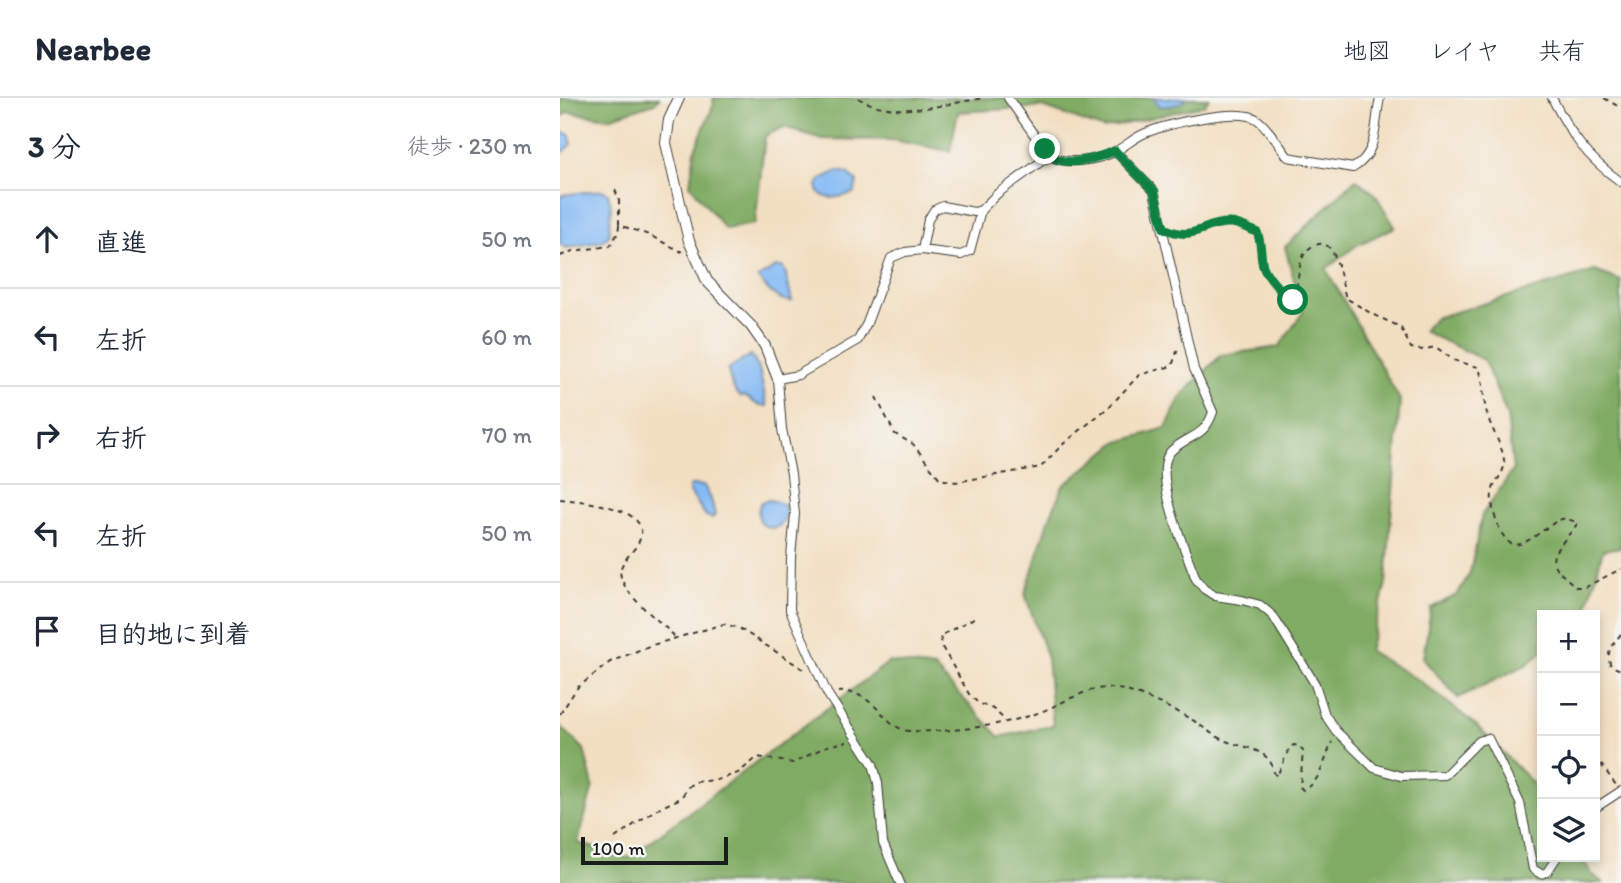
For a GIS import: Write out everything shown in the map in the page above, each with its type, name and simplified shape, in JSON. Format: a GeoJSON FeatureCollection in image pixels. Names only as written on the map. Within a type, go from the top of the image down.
{"type":"FeatureCollection","features":[{"type":"Feature","properties":{"kind":"street"},"geometry":{"type":"LineString","coordinates":[[679,98],[668,120],[666,143],[689,241],[707,281],[751,326],[765,346],[778,379],[782,429],[795,514],[790,610],[827,693],[873,764],[878,783],[883,842],[900,883]]}},
{"type":"Feature","properties":{"kind":"street"},"geometry":{"type":"LineString","coordinates":[[1008,98],[1049,156],[1059,161],[1093,159],[1115,151],[1144,133],[1167,124],[1244,115],[1256,118],[1288,157],[1353,168],[1369,156],[1380,98]]}},
{"type":"Feature","properties":{"kind":"street"},"geometry":{"type":"LineString","coordinates":[[1552,98],[1571,134],[1621,182]]}},
{"type":"Feature","properties":{"kind":"street"},"geometry":{"type":"LineString","coordinates":[[1115,151],[1154,191],[1194,369],[1213,412],[1203,431],[1193,439],[1178,444],[1168,454],[1165,463],[1168,498],[1196,579],[1204,589],[1215,596],[1260,605],[1273,616],[1310,675],[1325,715],[1336,731],[1374,768],[1401,776],[1445,775],[1479,741],[1488,738],[1520,803],[1533,869],[1541,874],[1548,872],[1554,862]]}},
{"type":"Feature","properties":{"kind":"street"},"geometry":{"type":"LineString","coordinates":[[922,250],[928,220],[934,210],[943,206],[974,212],[981,210],[998,193],[1049,156]]}},
{"type":"Feature","properties":{"kind":"street"},"geometry":{"type":"LineString","coordinates":[[778,379],[798,375],[858,340],[891,258],[922,250],[961,255],[970,251],[981,210]]}},
{"type":"Feature","properties":{"kind":"street"},"geometry":{"type":"LineString","coordinates":[[1600,805],[1621,791]]}},
{"type":"Feature","properties":{"kind":"path"},"geometry":{"type":"LineString","coordinates":[[858,98],[871,105],[901,111],[985,98]]}},
{"type":"Feature","properties":{"kind":"path"},"geometry":{"type":"LineString","coordinates":[[1604,98],[1621,108]]}},
{"type":"Feature","properties":{"kind":"path"},"geometry":{"type":"LineString","coordinates":[[560,256],[573,251],[610,246],[618,233],[619,225],[619,198],[615,190]]}},
{"type":"Feature","properties":{"kind":"path"},"geometry":{"type":"LineString","coordinates":[[1164,228],[1186,235],[1229,223],[1257,232],[1264,269],[1287,297],[1293,300],[1301,260],[1306,250],[1317,243],[1326,244],[1334,251],[1346,298],[1401,328],[1411,348],[1420,350],[1436,347],[1453,360],[1478,367],[1482,374],[1486,412],[1504,458],[1502,474],[1494,485],[1492,500],[1499,531],[1515,545],[1526,542],[1562,519],[1569,519],[1578,523],[1554,553],[1553,562],[1566,579],[1576,587],[1585,587],[1621,569]]}},
{"type":"Feature","properties":{"kind":"path"},"geometry":{"type":"LineString","coordinates":[[619,225],[649,235],[696,258]]}},
{"type":"Feature","properties":{"kind":"path"},"geometry":{"type":"LineString","coordinates":[[876,397],[895,434],[914,444],[940,478],[956,482],[1041,467],[1062,444],[1110,407],[1139,375],[1172,366],[1185,328]]}},
{"type":"Feature","properties":{"kind":"path"},"geometry":{"type":"LineString","coordinates":[[560,499],[620,511],[638,521],[642,526],[642,536],[622,564],[621,576],[625,587],[636,600],[676,638]]}},
{"type":"Feature","properties":{"kind":"path"},"geometry":{"type":"LineString","coordinates":[[974,618],[940,636],[942,647],[969,694],[1006,721]]}},
{"type":"Feature","properties":{"kind":"path"},"geometry":{"type":"LineString","coordinates":[[560,714],[577,688],[610,662],[676,638],[728,624],[739,628],[822,681]]}},
{"type":"Feature","properties":{"kind":"path"},"geometry":{"type":"LineString","coordinates":[[1621,634],[1607,658],[1611,666],[1621,670]]}},
{"type":"Feature","properties":{"kind":"path"},"geometry":{"type":"LineString","coordinates":[[827,693],[861,694],[904,730],[936,730],[988,725],[1034,715],[1100,690],[1119,690],[1191,719],[1220,738],[1265,755],[1273,764],[1277,776],[1290,747],[1299,746],[1303,751],[1300,787],[1303,790],[1311,788],[1336,731]]}},
{"type":"Feature","properties":{"kind":"path"},"geometry":{"type":"LineString","coordinates":[[615,838],[654,810],[681,799],[694,782],[717,780],[738,773],[758,757],[793,763],[827,746],[859,742]]}},
{"type":"Feature","properties":{"kind":"path"},"geometry":{"type":"LineString","coordinates":[[1600,762],[1621,791]]}},
{"type":"Feature","properties":{"kind":"green space"},"geometry":{"type":"Polygon","coordinates":[[[560,98],[659,98],[655,103],[609,118],[567,112],[560,119],[560,98]]]}},
{"type":"Feature","properties":{"kind":"green space"},"geometry":{"type":"Polygon","coordinates":[[[713,98],[1209,98],[1204,105],[1104,129],[1043,107],[958,112],[950,151],[892,140],[821,139],[784,127],[765,136],[755,224],[725,229],[690,185],[695,149],[714,104],[713,98]]]}},
{"type":"Feature","properties":{"kind":"green space"},"geometry":{"type":"Polygon","coordinates":[[[1356,179],[1375,194],[1395,227],[1357,245],[1326,269],[1400,400],[1386,583],[1369,651],[1420,681],[1476,725],[1537,788],[1537,862],[1584,862],[1591,873],[1603,883],[560,883],[560,726],[584,749],[593,786],[578,843],[628,858],[889,662],[934,668],[1000,737],[1053,725],[1047,658],[1025,594],[1047,524],[1063,486],[1116,443],[1166,428],[1181,396],[1221,355],[1279,347],[1303,312],[1285,247],[1356,179]]]}},
{"type":"Feature","properties":{"kind":"green space"},"geometry":{"type":"Polygon","coordinates":[[[1595,271],[1621,281],[1621,547],[1603,550],[1586,610],[1537,610],[1537,656],[1528,664],[1458,698],[1423,659],[1431,608],[1457,595],[1470,573],[1482,515],[1513,470],[1507,416],[1484,360],[1423,331],[1435,318],[1595,271]]]}},
{"type":"Feature","properties":{"kind":"water"},"geometry":{"type":"Polygon","coordinates":[[[1153,98],[1187,98],[1178,104],[1160,106],[1153,98]]]}},
{"type":"Feature","properties":{"kind":"water"},"geometry":{"type":"Polygon","coordinates":[[[560,131],[570,135],[572,144],[560,155],[560,131]]]}},
{"type":"Feature","properties":{"kind":"water"},"geometry":{"type":"Polygon","coordinates":[[[838,171],[848,173],[857,182],[854,193],[831,198],[822,195],[817,185],[823,178],[838,171]]]}},
{"type":"Feature","properties":{"kind":"water"},"geometry":{"type":"Polygon","coordinates":[[[602,190],[608,193],[611,205],[609,236],[602,241],[566,248],[560,244],[562,195],[602,190]]]}},
{"type":"Feature","properties":{"kind":"water"},"geometry":{"type":"Polygon","coordinates":[[[776,267],[782,267],[785,271],[792,301],[778,297],[758,278],[776,267]]]}},
{"type":"Feature","properties":{"kind":"water"},"geometry":{"type":"Polygon","coordinates":[[[751,355],[759,369],[767,406],[758,405],[740,396],[730,380],[728,369],[751,355]]]}},
{"type":"Feature","properties":{"kind":"water"},"geometry":{"type":"Polygon","coordinates":[[[704,486],[715,515],[712,518],[706,516],[689,491],[689,487],[704,486]]]}},
{"type":"Feature","properties":{"kind":"water"},"geometry":{"type":"Polygon","coordinates":[[[770,500],[784,504],[785,515],[783,523],[771,528],[760,521],[758,513],[761,502],[770,500]]]}},
{"type":"Feature","properties":{"kind":"route"},"geometry":{"type":"LineString","coordinates":[[1045,149],[1049,156],[1059,161],[1093,159],[1115,151],[1154,191],[1164,228],[1171,232],[1186,235],[1229,223],[1257,232],[1264,269],[1287,297],[1293,300]]}}]}
